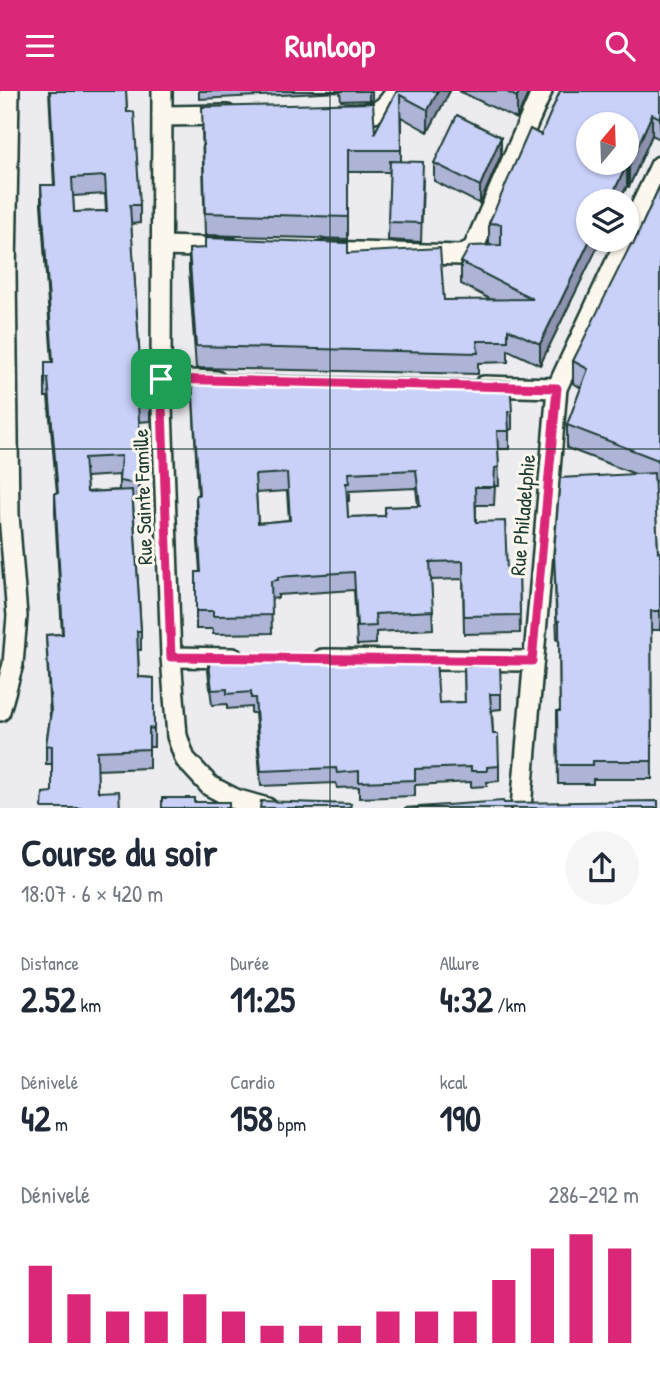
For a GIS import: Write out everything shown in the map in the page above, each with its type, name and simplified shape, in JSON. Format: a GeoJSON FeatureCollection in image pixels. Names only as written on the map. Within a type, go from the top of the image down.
{"type":"FeatureCollection","features":[{"type":"Feature","properties":{"kind":"street"},"geometry":{"type":"LineString","coordinates":[[0,711],[13,664],[17,615],[4,515],[3,272],[9,91]]}},
{"type":"Feature","properties":{"kind":"street","name":"Rue Sainte Famille"},"geometry":{"type":"LineString","coordinates":[[162,91],[161,379],[171,657],[177,736],[185,759],[210,786],[235,799],[267,808]]}},
{"type":"Feature","properties":{"kind":"street"},"geometry":{"type":"LineString","coordinates":[[329,114],[371,113],[386,107],[396,91]]}},
{"type":"Feature","properties":{"kind":"street"},"geometry":{"type":"LineString","coordinates":[[309,250],[461,255],[473,249],[542,91]]}},
{"type":"Feature","properties":{"kind":"street"},"geometry":{"type":"LineString","coordinates":[[162,116],[245,115]]}},
{"type":"Feature","properties":{"kind":"street","name":"Rue Philadelphie"},"geometry":{"type":"LineString","coordinates":[[639,211],[660,166]]}},
{"type":"Feature","properties":{"kind":"street"},"geometry":{"type":"LineString","coordinates":[[162,246],[256,249]]}},
{"type":"Feature","properties":{"kind":"street","name":"Rue Philadelphie"},"geometry":{"type":"LineString","coordinates":[[521,808],[557,388],[620,252]]}},
{"type":"Feature","properties":{"kind":"street"},"geometry":{"type":"LineString","coordinates":[[161,379],[229,381]]}},
{"type":"Feature","properties":{"kind":"street"},"geometry":{"type":"LineString","coordinates":[[462,386],[557,388]]}},
{"type":"Feature","properties":{"kind":"street"},"geometry":{"type":"LineString","coordinates":[[171,657],[255,658]]}},
{"type":"Feature","properties":{"kind":"street"},"geometry":{"type":"LineString","coordinates":[[310,659],[532,661]]}},
{"type":"Feature","properties":{"kind":"building"},"geometry":{"type":"Polygon","coordinates":[[[50,91],[126,91],[127,112],[134,112],[140,205],[130,205],[141,378],[149,378],[150,403],[138,404],[141,454],[138,484],[119,481],[121,456],[84,458],[87,492],[132,490],[141,631],[137,631],[139,677],[154,678],[154,729],[149,728],[149,749],[97,751],[98,792],[119,791],[120,808],[42,808],[43,793],[52,792],[52,746],[46,745],[51,712],[46,635],[63,634],[55,493],[58,493],[48,378],[45,378],[45,362],[53,362],[41,185],[55,185],[50,91]],[[105,176],[72,178],[74,212],[107,211],[105,176]]]}},
{"type":"Feature","properties":{"kind":"building"},"geometry":{"type":"Polygon","coordinates":[[[397,91],[438,91],[428,110],[400,95],[401,150],[348,150],[348,217],[205,213],[202,107],[373,103],[375,132],[397,91]]]}},
{"type":"Feature","properties":{"kind":"building"},"geometry":{"type":"Polygon","coordinates":[[[505,91],[519,91],[517,97],[505,91]]]}},
{"type":"Feature","properties":{"kind":"building"},"geometry":{"type":"Polygon","coordinates":[[[560,91],[660,91],[660,118],[652,114],[639,143],[639,112],[576,112],[576,175],[622,175],[615,189],[576,189],[576,252],[584,252],[540,344],[508,329],[508,341],[477,341],[478,353],[196,346],[189,249],[205,248],[205,238],[348,243],[348,253],[440,248],[444,300],[533,299],[461,262],[470,246],[501,245],[501,224],[489,223],[530,129],[541,135],[560,91]]]}},
{"type":"Feature","properties":{"kind":"building"},"geometry":{"type":"Polygon","coordinates":[[[457,115],[501,137],[480,186],[434,163],[457,115]]]}},
{"type":"Feature","properties":{"kind":"building"},"geometry":{"type":"Polygon","coordinates":[[[390,161],[423,162],[421,223],[388,222],[390,161]]]}},
{"type":"Feature","properties":{"kind":"building"},"geometry":{"type":"Polygon","coordinates":[[[660,185],[658,460],[567,425],[588,369],[573,361],[627,252],[639,252],[639,232],[660,185]]]}},
{"type":"Feature","properties":{"kind":"building"},"geometry":{"type":"Polygon","coordinates":[[[197,374],[510,381],[512,411],[508,412],[509,431],[497,431],[499,467],[495,468],[494,487],[475,487],[476,522],[505,521],[507,571],[519,571],[520,615],[464,616],[463,561],[430,562],[433,611],[375,614],[376,626],[357,627],[354,572],[278,577],[278,580],[271,581],[272,615],[213,616],[213,611],[196,611],[196,572],[201,572],[192,379],[198,379],[197,374]],[[416,470],[348,473],[348,517],[385,516],[385,507],[420,506],[416,470]],[[287,473],[255,475],[258,523],[290,520],[287,473]]]}},
{"type":"Feature","properties":{"kind":"building"},"geometry":{"type":"Polygon","coordinates":[[[654,473],[660,552],[660,611],[651,611],[652,761],[593,761],[593,765],[558,765],[559,621],[557,622],[554,553],[560,478],[654,473]]]}},
{"type":"Feature","properties":{"kind":"building"},"geometry":{"type":"Polygon","coordinates":[[[208,655],[347,656],[347,662],[389,660],[388,657],[405,657],[405,661],[436,659],[439,703],[465,702],[464,666],[500,664],[501,694],[490,694],[493,734],[498,734],[499,766],[487,767],[487,771],[471,771],[471,767],[415,769],[415,780],[359,782],[359,771],[337,773],[336,768],[261,771],[255,698],[251,698],[251,692],[227,694],[227,689],[212,690],[208,655]]]}},
{"type":"Feature","properties":{"kind":"building"},"geometry":{"type":"Polygon","coordinates":[[[162,798],[229,802],[229,808],[162,808],[162,798]]]}},
{"type":"Feature","properties":{"kind":"building"},"geometry":{"type":"Polygon","coordinates":[[[261,801],[351,804],[350,808],[260,808],[261,801]]]}},
{"type":"Feature","properties":{"kind":"building"},"geometry":{"type":"Polygon","coordinates":[[[503,801],[658,801],[658,808],[404,808],[503,801]]]}},
{"type":"Feature","properties":{"kind":"route"},"geometry":{"type":"LineString","coordinates":[[161,379],[557,388],[532,661],[171,657],[161,379]]}}]}
